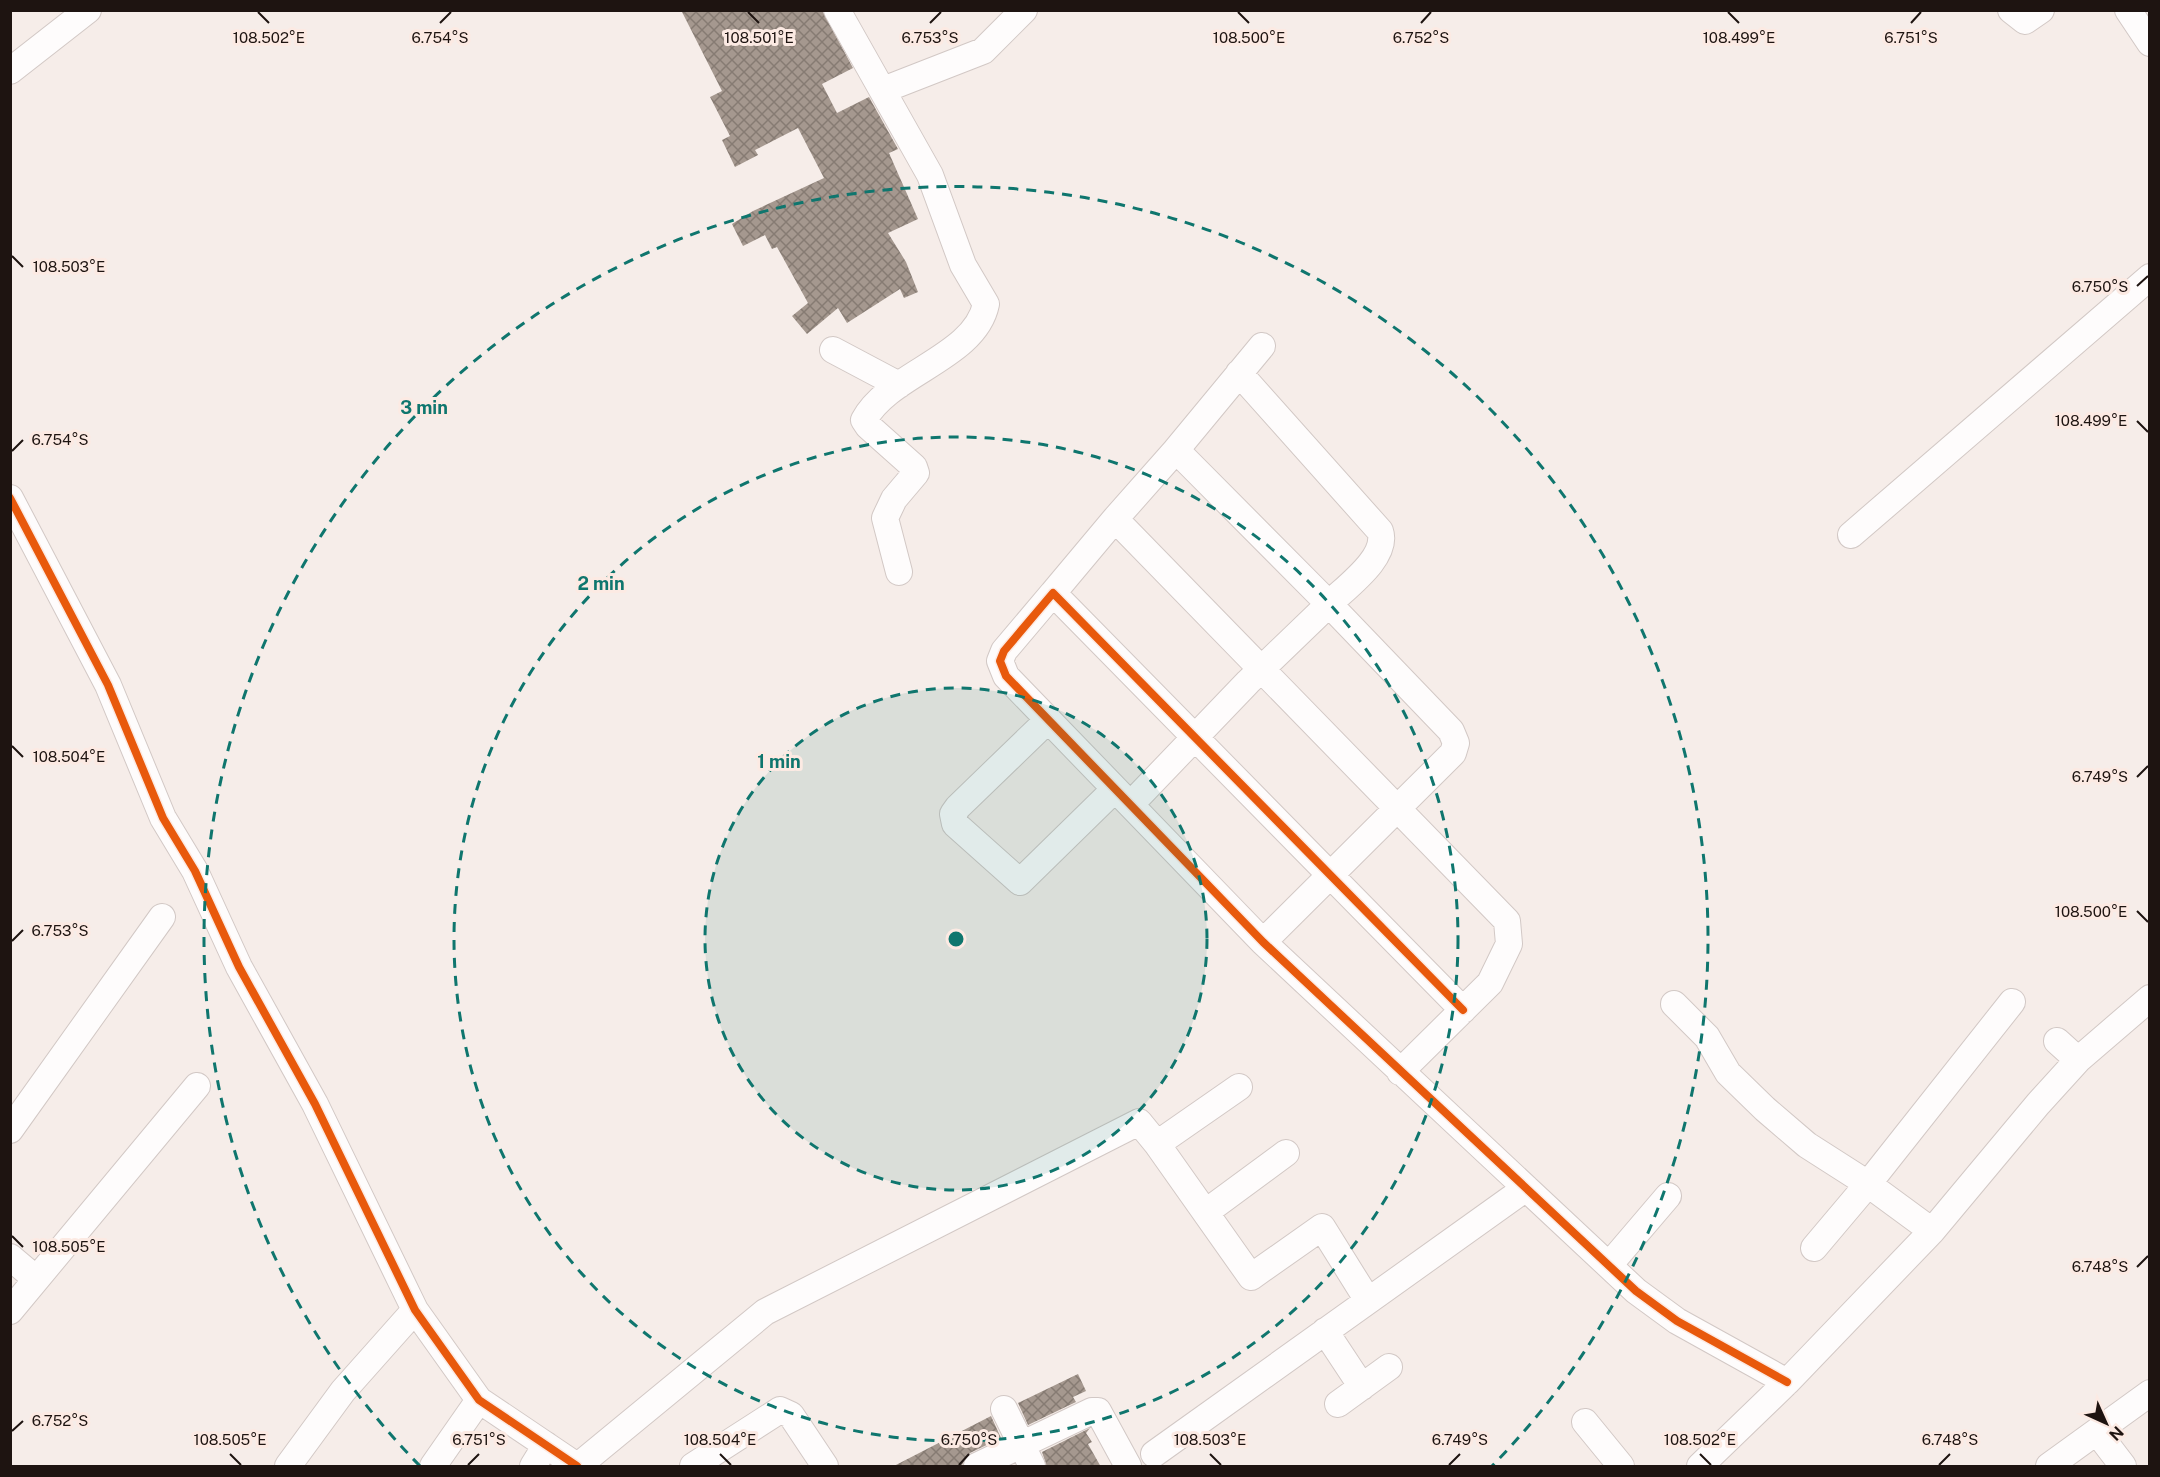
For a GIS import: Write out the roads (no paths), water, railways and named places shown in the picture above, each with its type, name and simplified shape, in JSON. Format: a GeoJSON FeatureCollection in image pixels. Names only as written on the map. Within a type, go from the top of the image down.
{"type":"FeatureCollection","features":[{"type":"Feature","properties":{"kind":"street"},"geometry":{"type":"LineString","coordinates":[[10,71],[88,10]]}},
{"type":"Feature","properties":{"kind":"street"},"geometry":{"type":"LineString","coordinates":[[837,10],[930,175],[963,265],[986,304],[984,314],[963,341],[899,385],[873,408],[864,420],[914,467],[916,473],[894,499],[885,518],[899,572]]}},
{"type":"Feature","properties":{"kind":"street"},"geometry":{"type":"LineString","coordinates":[[883,90],[983,51],[1024,10]]}},
{"type":"Feature","properties":{"kind":"street"},"geometry":{"type":"LineString","coordinates":[[2011,10],[2025,21],[2041,10]]}},
{"type":"Feature","properties":{"kind":"street"},"geometry":{"type":"LineString","coordinates":[[2128,10],[2150,43]]}},
{"type":"Feature","properties":{"kind":"street"},"geometry":{"type":"LineString","coordinates":[[1851,535],[2150,277]]}},
{"type":"Feature","properties":{"kind":"street"},"geometry":{"type":"LineString","coordinates":[[1262,345],[1176,450],[1004,651],[1000,661],[1006,676],[1263,942],[1400,1072],[1610,1264],[1636,1291],[1677,1321],[1787,1382]]}},
{"type":"Feature","properties":{"kind":"street"},"geometry":{"type":"LineString","coordinates":[[833,350],[899,385]]}},
{"type":"Feature","properties":{"kind":"street"},"geometry":{"type":"LineString","coordinates":[[1048,720],[953,814],[955,824],[1020,882],[1194,737],[1378,555],[1382,538],[1380,531],[1239,373]]}},
{"type":"Feature","properties":{"kind":"street"},"geometry":{"type":"LineString","coordinates":[[1176,450],[1451,731],[1456,743],[1453,753],[1263,942]]}},
{"type":"Feature","properties":{"kind":"street"},"geometry":{"type":"LineString","coordinates":[[10,498],[108,685],[163,818],[195,871],[239,967],[315,1104],[415,1310],[478,1400],[577,1466],[765,1312],[1138,1122],[1157,1144],[1251,1277],[1322,1227],[1367,1299]]}},
{"type":"Feature","properties":{"kind":"street"},"geometry":{"type":"LineString","coordinates":[[1115,519],[1507,921],[1509,944],[1502,964],[1490,983],[1400,1072]]}},
{"type":"Feature","properties":{"kind":"street"},"geometry":{"type":"LineString","coordinates":[[1053,593],[1464,1010]]}},
{"type":"Feature","properties":{"kind":"street"},"geometry":{"type":"LineString","coordinates":[[10,1130],[162,917]]}},
{"type":"Feature","properties":{"kind":"street"},"geometry":{"type":"LineString","coordinates":[[1700,1467],[1787,1382],[1932,1231],[2037,1104],[2078,1060],[2150,998]]}},
{"type":"Feature","properties":{"kind":"street"},"geometry":{"type":"LineString","coordinates":[[1814,1248],[1868,1184],[2012,1002]]}},
{"type":"Feature","properties":{"kind":"street"},"geometry":{"type":"LineString","coordinates":[[1674,1004],[1707,1037],[1728,1073],[1765,1109],[1807,1145],[1868,1184],[1932,1231]]}},
{"type":"Feature","properties":{"kind":"street"},"geometry":{"type":"LineString","coordinates":[[2057,1041],[2078,1060]]}},
{"type":"Feature","properties":{"kind":"street"},"geometry":{"type":"LineString","coordinates":[[10,1311],[197,1086]]}},
{"type":"Feature","properties":{"kind":"street"},"geometry":{"type":"LineString","coordinates":[[1157,1144],[1239,1087]]}},
{"type":"Feature","properties":{"kind":"street"},"geometry":{"type":"LineString","coordinates":[[1206,1212],[1286,1153]]}},
{"type":"Feature","properties":{"kind":"street"},"geometry":{"type":"LineString","coordinates":[[1154,1454],[1367,1299],[1526,1188]]}},
{"type":"Feature","properties":{"kind":"street"},"geometry":{"type":"LineString","coordinates":[[1610,1264],[1668,1196]]}},
{"type":"Feature","properties":{"kind":"street"},"geometry":{"type":"LineString","coordinates":[[10,1257],[36,1279]]}},
{"type":"Feature","properties":{"kind":"street"},"geometry":{"type":"LineString","coordinates":[[288,1467],[343,1391],[415,1310]]}},
{"type":"Feature","properties":{"kind":"street"},"geometry":{"type":"LineString","coordinates":[[1325,1331],[1362,1387]]}},
{"type":"Feature","properties":{"kind":"street"},"geometry":{"type":"LineString","coordinates":[[1338,1404],[1389,1367]]}},
{"type":"Feature","properties":{"kind":"street"},"geometry":{"type":"LineString","coordinates":[[2049,1467],[2150,1393]]}},
{"type":"Feature","properties":{"kind":"street"},"geometry":{"type":"LineString","coordinates":[[433,1467],[478,1400]]}},
{"type":"Feature","properties":{"kind":"street"},"geometry":{"type":"LineString","coordinates":[[1004,1409],[1026,1456]]}},
{"type":"Feature","properties":{"kind":"street"},"geometry":{"type":"LineString","coordinates":[[693,1467],[780,1410],[791,1415],[825,1467]]}},
{"type":"Feature","properties":{"kind":"street"},"geometry":{"type":"LineString","coordinates":[[977,1467],[1026,1456],[1092,1411],[1098,1411],[1128,1467]]}},
{"type":"Feature","properties":{"kind":"street"},"geometry":{"type":"LineString","coordinates":[[1585,1422],[1621,1467]]}},
{"type":"Feature","properties":{"kind":"street"},"geometry":{"type":"LineString","coordinates":[[2097,1432],[2123,1467]]}},
{"type":"Feature","properties":{"kind":"street"},"geometry":{"type":"LineString","coordinates":[[532,1467],[546,1445]]}}]}
